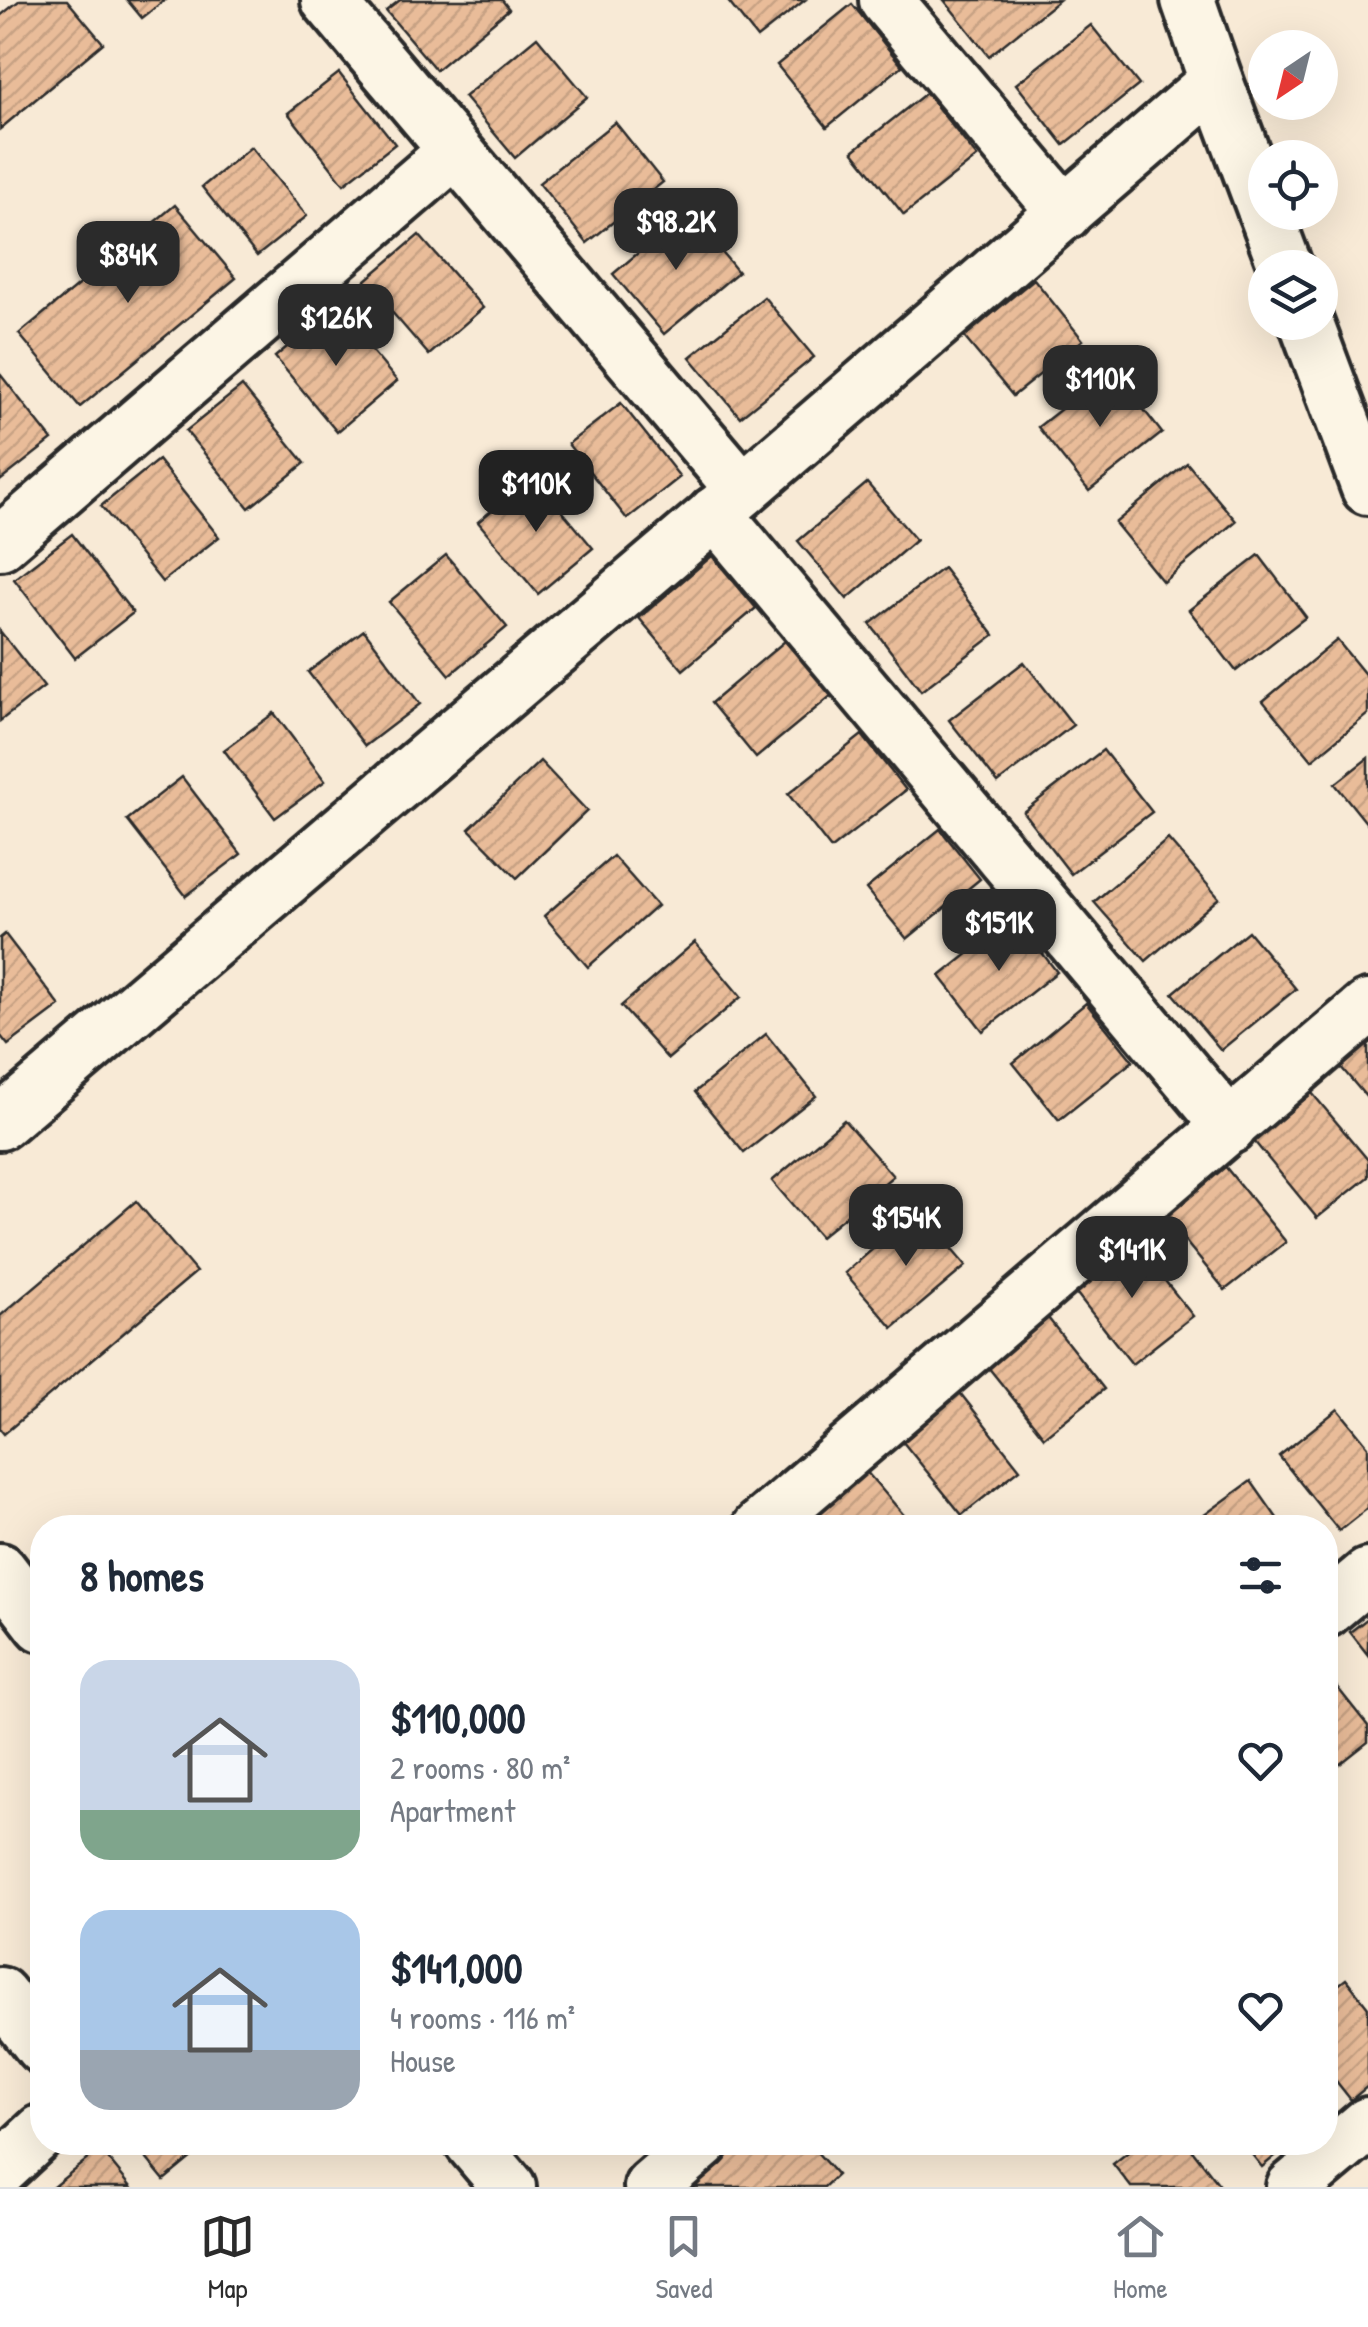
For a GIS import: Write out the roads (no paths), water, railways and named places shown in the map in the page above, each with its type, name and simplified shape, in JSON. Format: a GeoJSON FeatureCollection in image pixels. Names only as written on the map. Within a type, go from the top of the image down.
{"type":"FeatureCollection","features":[{"type":"Feature","properties":{"kind":"street"},"geometry":{"type":"LineString","coordinates":[[328,0],[455,151],[729,502],[1230,1127]]}},
{"type":"Feature","properties":{"kind":"street"},"geometry":{"type":"LineString","coordinates":[[886,0],[1065,214]]}},
{"type":"Feature","properties":{"kind":"street"},"geometry":{"type":"LineString","coordinates":[[1188,0],[1248,167]]}},
{"type":"Feature","properties":{"kind":"street"},"geometry":{"type":"LineString","coordinates":[[0,1123],[1216,81]]}},
{"type":"Feature","properties":{"kind":"street"},"geometry":{"type":"LineString","coordinates":[[0,543],[455,151]]}},
{"type":"Feature","properties":{"kind":"street"},"geometry":{"type":"LineString","coordinates":[[1313,340],[1368,488]]}},
{"type":"Feature","properties":{"kind":"street"},"geometry":{"type":"LineString","coordinates":[[774,1515],[1368,1007]]}},
{"type":"Feature","properties":{"kind":"street"},"geometry":{"type":"LineString","coordinates":[[0,1570],[30,1609]]}},
{"type":"Feature","properties":{"kind":"street"},"geometry":{"type":"LineString","coordinates":[[1338,1601],[1368,1575]]}},
{"type":"Feature","properties":{"kind":"street"},"geometry":{"type":"LineString","coordinates":[[0,1994],[30,2032]]}},
{"type":"Feature","properties":{"kind":"street"},"geometry":{"type":"LineString","coordinates":[[1338,2149],[1368,2124]]}},
{"type":"Feature","properties":{"kind":"street"},"geometry":{"type":"LineString","coordinates":[[0,2170],[30,2142]]}},
{"type":"Feature","properties":{"kind":"street"},"geometry":{"type":"LineString","coordinates":[[481,2155],[509,2187]]}},
{"type":"Feature","properties":{"kind":"street"},"geometry":{"type":"LineString","coordinates":[[651,2187],[688,2155]]}},
{"type":"Feature","properties":{"kind":"street"},"geometry":{"type":"LineString","coordinates":[[1293,2187],[1331,2155]]}}]}
